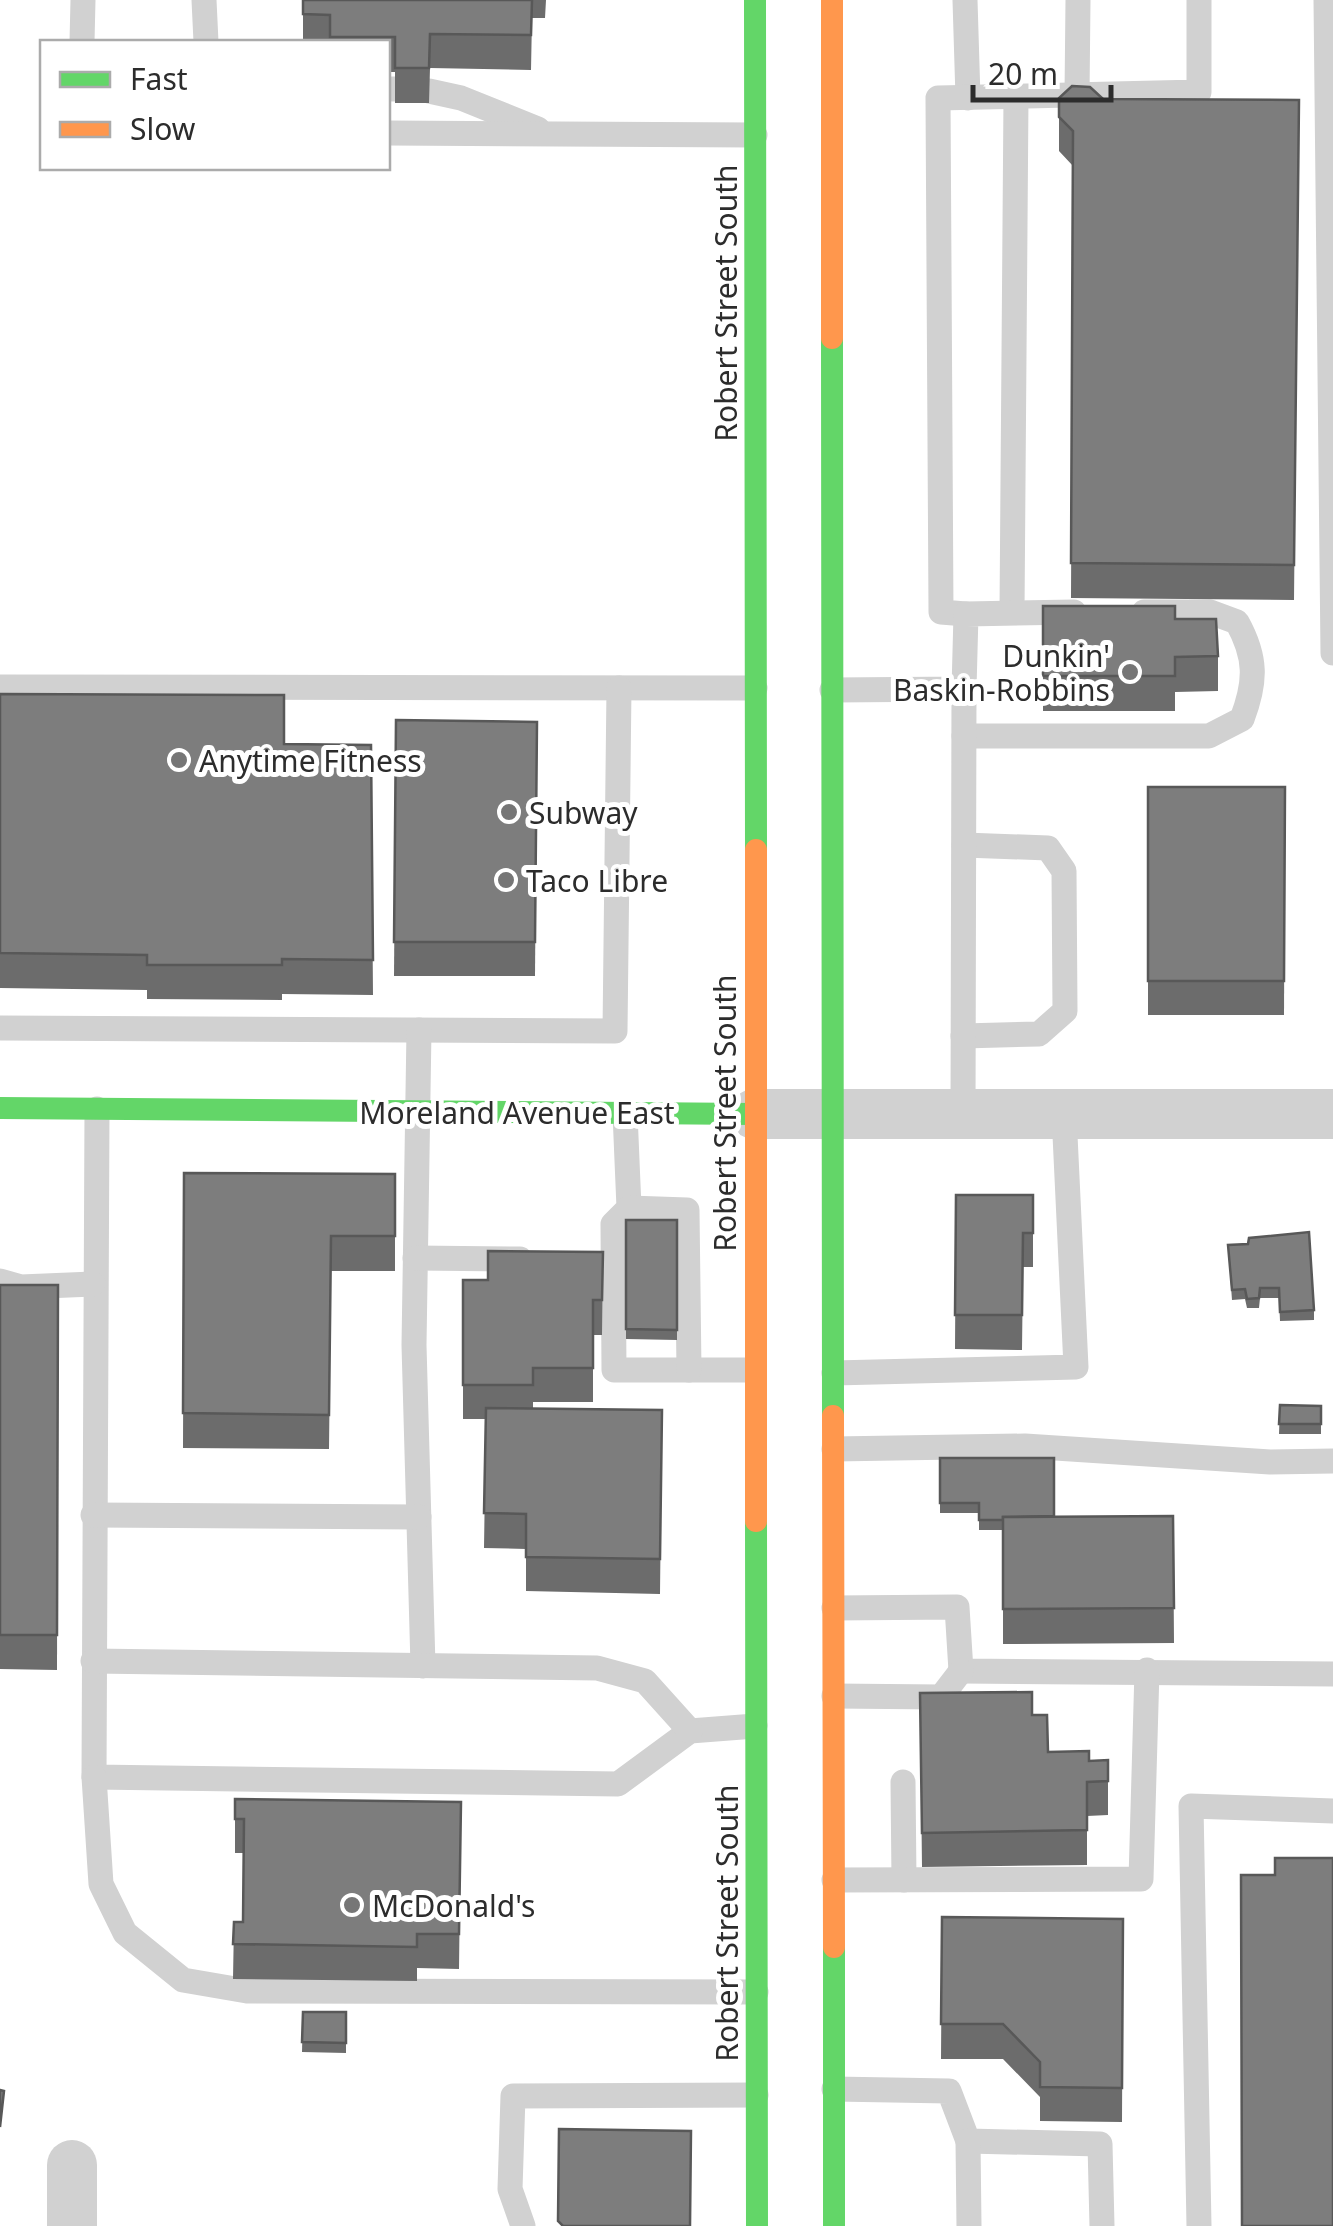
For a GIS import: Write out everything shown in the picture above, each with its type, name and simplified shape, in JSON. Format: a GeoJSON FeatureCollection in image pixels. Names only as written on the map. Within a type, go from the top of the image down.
{"type":"FeatureCollection","features":[{"type":"Feature","properties":{"kind":"main road","name":"Robert Street South"},"geometry":{"type":"LineString","coordinates":[[755,0],[756,2226]]}},
{"type":"Feature","properties":{"kind":"main road"},"geometry":{"type":"LineString","coordinates":[[832,0],[834,2226]]}},
{"type":"Feature","properties":{"kind":"main road","name":"Moreland Avenue East"},"geometry":{"type":"LineString","coordinates":[[0,1108],[754,1114]]}},
{"type":"Feature","properties":{"kind":"street","name":"Moreland Avenue East"},"geometry":{"type":"LineString","coordinates":[[754,1114],[1333,1114]]}},
{"type":"Feature","properties":{"kind":"street"},"geometry":{"type":"LineString","coordinates":[[72,2165],[72,2226]]}},
{"type":"Feature","properties":{"kind":"lane"},"geometry":{"type":"LineString","coordinates":[[82,0],[82,40]]}},
{"type":"Feature","properties":{"kind":"lane"},"geometry":{"type":"LineString","coordinates":[[204,0],[206,40]]}},
{"type":"Feature","properties":{"kind":"lane"},"geometry":{"type":"LineString","coordinates":[[965,0],[968,98]]}},
{"type":"Feature","properties":{"kind":"lane"},"geometry":{"type":"LineString","coordinates":[[1077,95],[1078,0]]}},
{"type":"Feature","properties":{"kind":"lane"},"geometry":{"type":"LineString","coordinates":[[963,1116],[964,689],[954,613],[938,98],[1200,92],[1199,0]]}},
{"type":"Feature","properties":{"kind":"lane"},"geometry":{"type":"LineString","coordinates":[[1326,0],[1333,653]]}},
{"type":"Feature","properties":{"kind":"lane"},"geometry":{"type":"LineString","coordinates":[[429,91],[460,98],[550,134]]}},
{"type":"Feature","properties":{"kind":"lane"},"geometry":{"type":"LineString","coordinates":[[1012,612],[1016,97]]}},
{"type":"Feature","properties":{"kind":"lane"},"geometry":{"type":"LineString","coordinates":[[390,132],[755,135]]}},
{"type":"Feature","properties":{"kind":"lane"},"geometry":{"type":"LineString","coordinates":[[954,613],[1210,612],[1237,622],[1252,650],[1254,688],[1242,720],[1209,736],[964,736]]}},
{"type":"Feature","properties":{"kind":"lane"},"geometry":{"type":"LineString","coordinates":[[0,687],[755,688]]}},
{"type":"Feature","properties":{"kind":"lane"},"geometry":{"type":"LineString","coordinates":[[0,1028],[615,1031],[619,688]]}},
{"type":"Feature","properties":{"kind":"lane"},"geometry":{"type":"LineString","coordinates":[[832,690],[964,689]]}},
{"type":"Feature","properties":{"kind":"lane"},"geometry":{"type":"LineString","coordinates":[[963,1036],[1040,1034],[1065,1011],[1064,870],[1048,848],[964,845]]}},
{"type":"Feature","properties":{"kind":"lane"},"geometry":{"type":"LineString","coordinates":[[419,1030],[415,1258],[423,1666]]}},
{"type":"Feature","properties":{"kind":"lane"},"geometry":{"type":"LineString","coordinates":[[97,1109],[93,1284],[94,1777],[101,1884],[125,1934],[183,1980],[247,1991],[756,1992]]}},
{"type":"Feature","properties":{"kind":"lane"},"geometry":{"type":"LineString","coordinates":[[626,1112],[629,1208],[613,1224],[603,1260],[614,1370],[754,1370]]}},
{"type":"Feature","properties":{"kind":"lane"},"geometry":{"type":"LineString","coordinates":[[834,1373],[1076,1367],[1064,1114]]}},
{"type":"Feature","properties":{"kind":"lane"},"geometry":{"type":"LineString","coordinates":[[629,1208],[687,1210],[689,1370]]}},
{"type":"Feature","properties":{"kind":"lane"},"geometry":{"type":"LineString","coordinates":[[415,1258],[554,1260]]}},
{"type":"Feature","properties":{"kind":"lane"},"geometry":{"type":"LineString","coordinates":[[0,1280],[21,1287],[93,1284]]}},
{"type":"Feature","properties":{"kind":"lane"},"geometry":{"type":"LineString","coordinates":[[834,1448],[1025,1446],[1270,1462],[1333,1461]]}},
{"type":"Feature","properties":{"kind":"lane"},"geometry":{"type":"LineString","coordinates":[[93,1515],[419,1517]]}},
{"type":"Feature","properties":{"kind":"lane"},"geometry":{"type":"LineString","coordinates":[[834,1608],[957,1606],[961,1670],[941,1697],[834,1696]]}},
{"type":"Feature","properties":{"kind":"lane"},"geometry":{"type":"LineString","coordinates":[[93,1661],[597,1668],[645,1682],[690,1731]]}},
{"type":"Feature","properties":{"kind":"lane"},"geometry":{"type":"LineString","coordinates":[[961,1670],[1333,1674]]}},
{"type":"Feature","properties":{"kind":"lane"},"geometry":{"type":"LineString","coordinates":[[834,1880],[1141,1880],[1147,1670]]}},
{"type":"Feature","properties":{"kind":"lane"},"geometry":{"type":"LineString","coordinates":[[94,1777],[618,1784],[690,1731],[755,1726]]}},
{"type":"Feature","properties":{"kind":"lane"},"geometry":{"type":"LineString","coordinates":[[903,1782],[904,1880]]}},
{"type":"Feature","properties":{"kind":"lane"},"geometry":{"type":"LineString","coordinates":[[1199,2226],[1191,1806],[1333,1812]]}},
{"type":"Feature","properties":{"kind":"lane"},"geometry":{"type":"LineString","coordinates":[[834,2089],[949,2092],[968,2141],[969,2226]]}},
{"type":"Feature","properties":{"kind":"lane"},"geometry":{"type":"LineString","coordinates":[[523,2226],[510,2189],[512,2096],[756,2094]]}},
{"type":"Feature","properties":{"kind":"lane"},"geometry":{"type":"LineString","coordinates":[[968,2141],[1100,2144],[1102,2226]]}},
{"type":"Feature","properties":{"kind":"building"},"geometry":{"type":"Polygon","coordinates":[[[303,0],[532,0],[531,35],[430,34],[429,68],[395,68],[395,37],[330,37],[330,15],[303,14],[303,0]]]}},
{"type":"Feature","properties":{"kind":"building"},"geometry":{"type":"Polygon","coordinates":[[[1072,86],[1090,87],[1103,99],[1299,100],[1294,565],[1071,563],[1073,131],[1059,117],[1059,98],[1072,86]]]}},
{"type":"Feature","properties":{"kind":"building"},"geometry":{"type":"Polygon","coordinates":[[[1043,606],[1175,606],[1175,619],[1216,619],[1218,656],[1175,657],[1175,676],[1043,676],[1043,606]]]}},
{"type":"Feature","properties":{"kind":"building"},"geometry":{"type":"Polygon","coordinates":[[[0,694],[284,695],[284,744],[371,745],[373,960],[282,959],[282,965],[147,965],[147,955],[0,953],[0,694]]]}},
{"type":"Feature","properties":{"kind":"building"},"geometry":{"type":"Polygon","coordinates":[[[396,720],[537,722],[535,942],[394,942],[396,720]]]}},
{"type":"Feature","properties":{"kind":"building"},"geometry":{"type":"Polygon","coordinates":[[[1148,787],[1285,787],[1284,981],[1148,981],[1148,787]]]}},
{"type":"Feature","properties":{"kind":"building"},"geometry":{"type":"Polygon","coordinates":[[[184,1173],[395,1174],[395,1236],[331,1236],[329,1415],[183,1413],[184,1173]]]}},
{"type":"Feature","properties":{"kind":"building"},"geometry":{"type":"Polygon","coordinates":[[[956,1195],[1033,1195],[1033,1233],[1023,1233],[1022,1315],[955,1315],[956,1195]]]}},
{"type":"Feature","properties":{"kind":"building"},"geometry":{"type":"Polygon","coordinates":[[[626,1220],[677,1220],[677,1330],[626,1329],[626,1220]]]}},
{"type":"Feature","properties":{"kind":"building"},"geometry":{"type":"Polygon","coordinates":[[[1309,1232],[1314,1310],[1280,1312],[1279,1288],[1260,1288],[1259,1298],[1247,1299],[1245,1289],[1232,1290],[1228,1245],[1248,1244],[1249,1238],[1309,1232]]]}},
{"type":"Feature","properties":{"kind":"building"},"geometry":{"type":"Polygon","coordinates":[[[488,1251],[603,1252],[602,1300],[593,1300],[593,1368],[533,1368],[533,1385],[463,1385],[463,1280],[488,1280],[488,1251]]]}},
{"type":"Feature","properties":{"kind":"building"},"geometry":{"type":"Polygon","coordinates":[[[0,1285],[58,1285],[57,1635],[0,1635],[0,1285]]]}},
{"type":"Feature","properties":{"kind":"building"},"geometry":{"type":"Polygon","coordinates":[[[1280,1405],[1321,1406],[1321,1424],[1279,1424],[1280,1405]]]}},
{"type":"Feature","properties":{"kind":"building"},"geometry":{"type":"Polygon","coordinates":[[[486,1408],[662,1410],[660,1559],[526,1557],[526,1514],[484,1513],[486,1408]]]}},
{"type":"Feature","properties":{"kind":"building"},"geometry":{"type":"Polygon","coordinates":[[[940,1458],[1054,1458],[1054,1516],[979,1520],[979,1503],[940,1503],[940,1458]]]}},
{"type":"Feature","properties":{"kind":"building"},"geometry":{"type":"Polygon","coordinates":[[[1173,1516],[1174,1608],[1003,1609],[1003,1517],[1173,1516]]]}},
{"type":"Feature","properties":{"kind":"building"},"geometry":{"type":"Polygon","coordinates":[[[1032,1692],[1032,1715],[1047,1715],[1048,1752],[1089,1751],[1089,1761],[1108,1760],[1108,1781],[1087,1782],[1087,1830],[922,1833],[920,1693],[1032,1692]]]}},
{"type":"Feature","properties":{"kind":"building","name":"McDonald's"},"geometry":{"type":"Polygon","coordinates":[[[235,1799],[461,1802],[459,1934],[417,1934],[417,1947],[233,1944],[234,1922],[243,1922],[244,1819],[235,1819],[235,1799]]]}},
{"type":"Feature","properties":{"kind":"building"},"geometry":{"type":"Polygon","coordinates":[[[1275,1858],[1333,1858],[1333,2226],[1242,2226],[1241,1875],[1275,1875],[1275,1858]]]}},
{"type":"Feature","properties":{"kind":"building"},"geometry":{"type":"Polygon","coordinates":[[[942,1917],[1123,1919],[1122,2088],[1040,2087],[1040,2062],[1003,2024],[941,2024],[942,1917]]]}},
{"type":"Feature","properties":{"kind":"building"},"geometry":{"type":"Polygon","coordinates":[[[303,2012],[346,2012],[346,2043],[302,2042],[303,2012]]]}},
{"type":"Feature","properties":{"kind":"building"},"geometry":{"type":"Polygon","coordinates":[[[0,2090],[4,2091],[0,2127],[0,2090]]]}},
{"type":"Feature","properties":{"kind":"building"},"geometry":{"type":"Polygon","coordinates":[[[559,2129],[691,2131],[690,2226],[563,2226],[558,2221],[559,2129]]]}},
{"type":"Feature","properties":{"kind":"traffic: fast"},"geometry":{"type":"LineString","coordinates":[[755,0],[756,850]]}},
{"type":"Feature","properties":{"kind":"traffic: fast"},"geometry":{"type":"LineString","coordinates":[[832,338],[833,1416]]}},
{"type":"Feature","properties":{"kind":"traffic: fast"},"geometry":{"type":"LineString","coordinates":[[0,1108],[754,1114]]}},
{"type":"Feature","properties":{"kind":"traffic: fast"},"geometry":{"type":"LineString","coordinates":[[756,1521],[757,2226]]}},
{"type":"Feature","properties":{"kind":"traffic: fast"},"geometry":{"type":"LineString","coordinates":[[834,1947],[834,2226]]}},
{"type":"Feature","properties":{"kind":"traffic: slow"},"geometry":{"type":"LineString","coordinates":[[832,0],[832,338]]}},
{"type":"Feature","properties":{"kind":"traffic: slow"},"geometry":{"type":"LineString","coordinates":[[756,850],[756,1521]]}},
{"type":"Feature","properties":{"kind":"traffic: slow"},"geometry":{"type":"LineString","coordinates":[[833,1416],[834,1947]]}},
{"type":"Feature","properties":{"kind":"place","name":"Dunkin' Baskin-Robbins"},"geometry":{"type":"Point","coordinates":[1130,672]}},
{"type":"Feature","properties":{"kind":"place","name":"Anytime Fitness"},"geometry":{"type":"Point","coordinates":[179,760]}},
{"type":"Feature","properties":{"kind":"place","name":"Subway"},"geometry":{"type":"Point","coordinates":[509,812]}},
{"type":"Feature","properties":{"kind":"place","name":"Taco Libre"},"geometry":{"type":"Point","coordinates":[506,880]}},
{"type":"Feature","properties":{"kind":"place","name":"McDonald's"},"geometry":{"type":"Point","coordinates":[352,1905]}}]}
